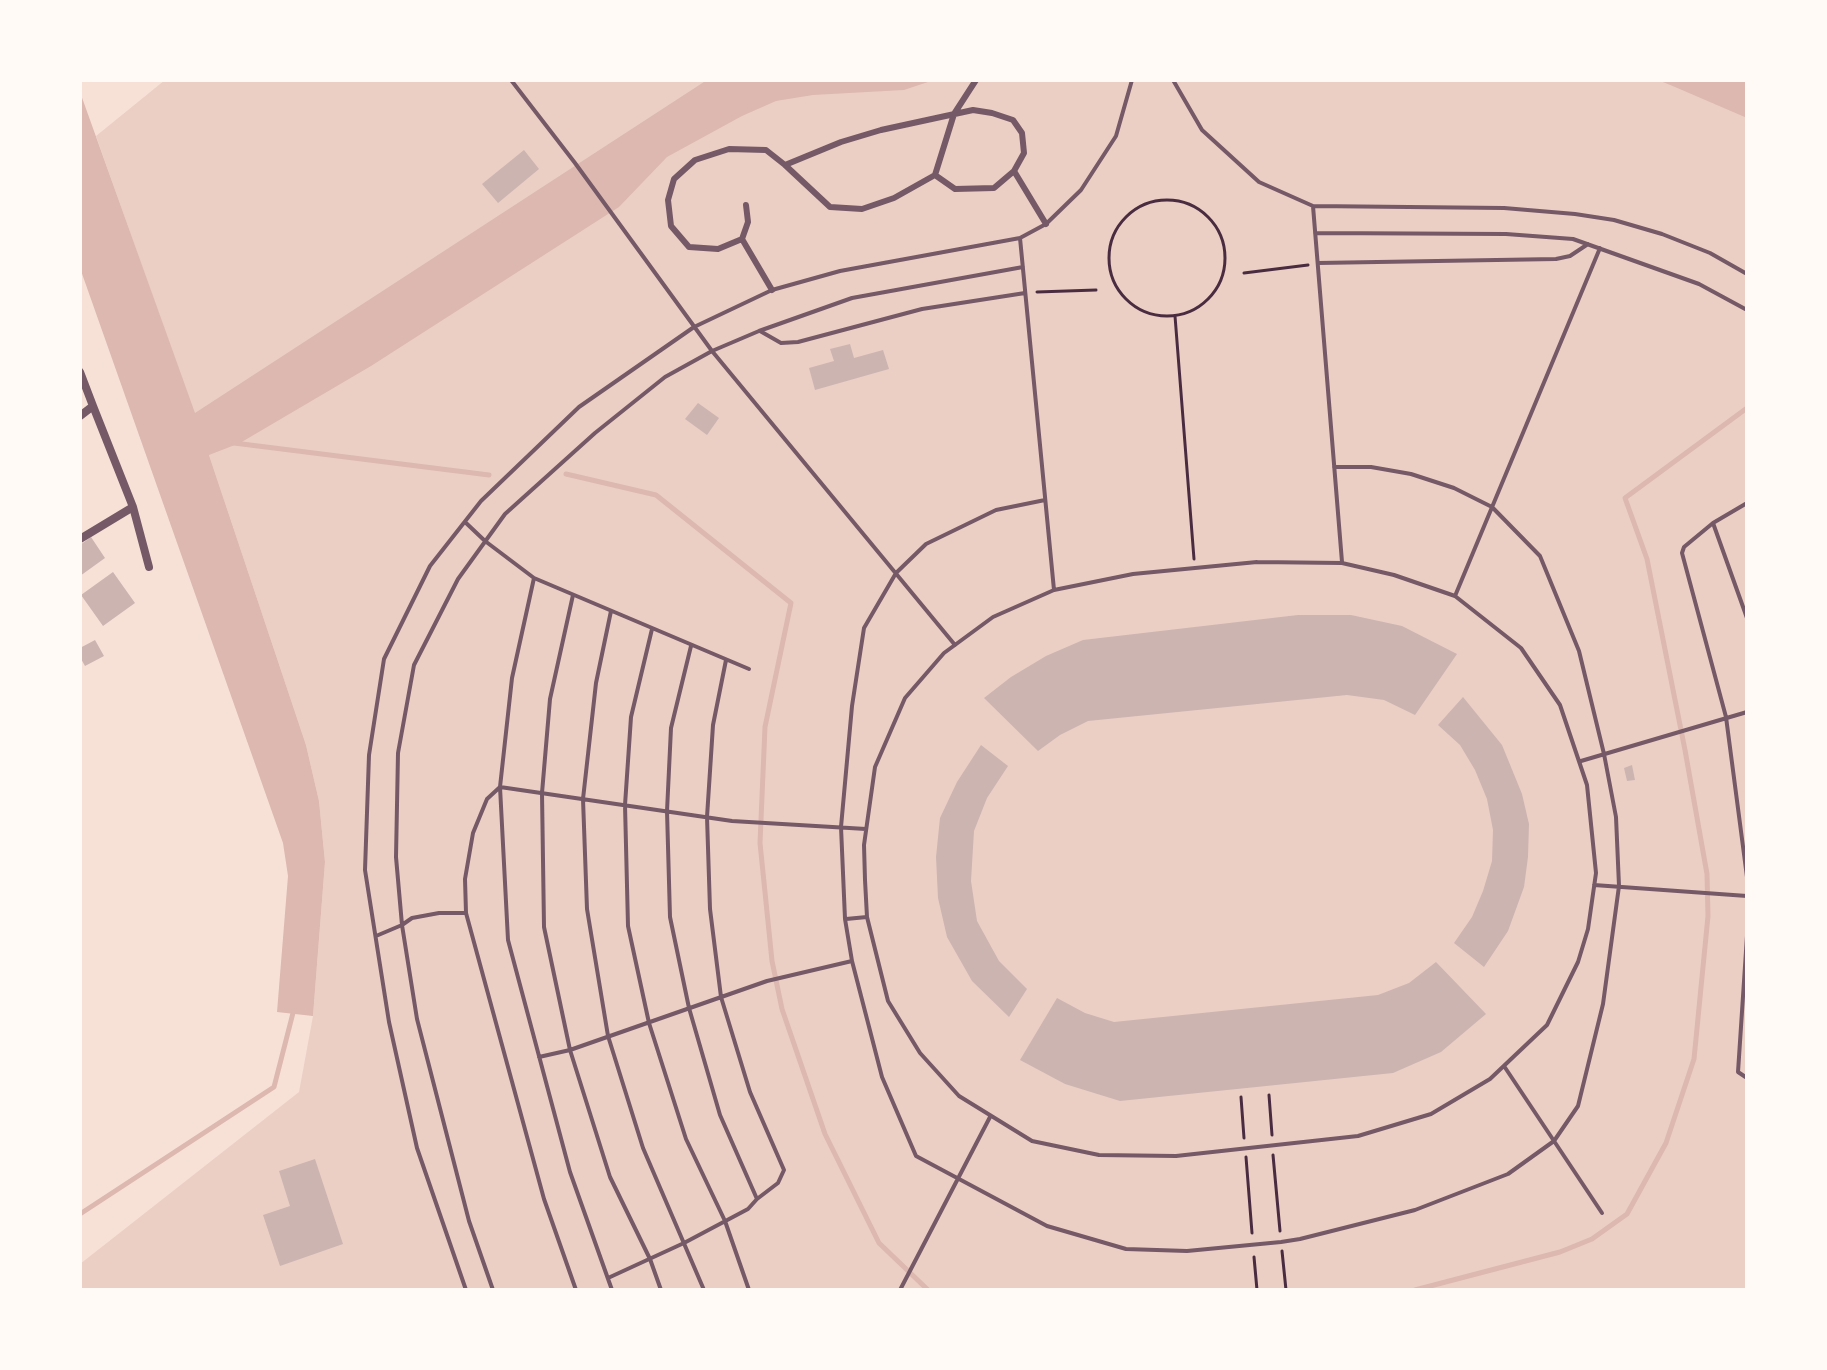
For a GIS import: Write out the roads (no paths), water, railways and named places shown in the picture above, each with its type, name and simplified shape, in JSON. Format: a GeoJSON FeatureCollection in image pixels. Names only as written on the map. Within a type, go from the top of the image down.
{"type":"FeatureCollection","features":[{"type":"Feature","properties":{"kind":"street"},"geometry":{"type":"LineString","coordinates":[[746,205],[748,222],[742,239],[718,249],[689,247],[671,226],[668,200],[674,179],[695,160],[729,149],[766,150],[830,207],[862,209],[894,198],[935,175],[954,114],[976,80]]}},
{"type":"Feature","properties":{"kind":"street"},"geometry":{"type":"LineString","coordinates":[[785,165],[841,142],[881,130],[973,110],[1013,120],[1022,133],[1024,153],[1014,171],[994,188],[955,189],[935,175]]}},
{"type":"Feature","properties":{"kind":"street"},"geometry":{"type":"LineString","coordinates":[[1014,171],[1046,224]]}},
{"type":"Feature","properties":{"kind":"street"},"geometry":{"type":"LineString","coordinates":[[742,239],[772,290]]}},
{"type":"Feature","properties":{"kind":"street"},"geometry":{"type":"LineString","coordinates":[[80,372],[133,507],[149,567]]}},
{"type":"Feature","properties":{"kind":"street"},"geometry":{"type":"LineString","coordinates":[[80,416],[93,406]]}},
{"type":"Feature","properties":{"kind":"street"},"geometry":{"type":"LineString","coordinates":[[80,539],[133,507]]}},
{"type":"Feature","properties":{"kind":"lane"},"geometry":{"type":"LineString","coordinates":[[511,80],[712,351],[955,645]]}},
{"type":"Feature","properties":{"kind":"lane"},"geometry":{"type":"LineString","coordinates":[[466,1290],[417,1148],[389,1022],[365,870],[369,755],[384,659],[430,566],[481,501],[579,407],[694,327],[772,290],[840,271],[1020,238],[1046,224],[1081,190],[1116,136],[1132,80]]}},
{"type":"Feature","properties":{"kind":"lane"},"geometry":{"type":"LineString","coordinates":[[1173,80],[1202,130],[1259,182],[1313,206],[1504,208],[1614,220],[1710,253],[1747,274]]}},
{"type":"Feature","properties":{"kind":"lane"},"geometry":{"type":"LineString","coordinates":[[1313,206],[1342,563]]}},
{"type":"Feature","properties":{"kind":"lane"},"geometry":{"type":"LineString","coordinates":[[1315,233],[1506,234],[1573,239],[1699,284],[1745,309],[1747,302]]}},
{"type":"Feature","properties":{"kind":"lane"},"geometry":{"type":"LineString","coordinates":[[1020,238],[1054,590]]}},
{"type":"Feature","properties":{"kind":"lane"},"geometry":{"type":"LineString","coordinates":[[1317,264],[1556,259],[1570,256],[1588,244]]}},
{"type":"Feature","properties":{"kind":"lane"},"geometry":{"type":"LineString","coordinates":[[1455,596],[1600,248]]}},
{"type":"Feature","properties":{"kind":"lane"},"geometry":{"type":"LineString","coordinates":[[493,1290],[469,1221],[417,1019],[402,925],[396,857],[398,753],[414,665],[458,579],[505,514],[595,433],[665,377],[712,351],[852,298],[1023,267]]}},
{"type":"Feature","properties":{"kind":"lane"},"geometry":{"type":"LineString","coordinates":[[759,331],[781,343],[798,342],[922,309],[1025,293]]}},
{"type":"Feature","properties":{"kind":"lane"},"geometry":{"type":"LineString","coordinates":[[1045,500],[996,510],[926,544],[896,573],[864,628],[852,706],[841,827],[845,919],[852,961],[882,1077],[916,1156],[1047,1226],[1126,1249],[1187,1251],[1281,1242],[1415,1210],[1508,1174],[1554,1141],[1578,1106],[1603,1004],[1619,886],[1616,817],[1604,754],[1579,651],[1540,556],[1492,507],[1454,488],[1411,474],[1371,467],[1334,467]]}},
{"type":"Feature","properties":{"kind":"lane"},"geometry":{"type":"LineString","coordinates":[[1747,503],[1713,523],[1684,547],[1682,553],[1726,717],[1747,877]]}},
{"type":"Feature","properties":{"kind":"lane"},"geometry":{"type":"LineString","coordinates":[[465,522],[534,578],[749,669]]}},
{"type":"Feature","properties":{"kind":"lane"},"geometry":{"type":"LineString","coordinates":[[1713,523],[1747,618]]}},
{"type":"Feature","properties":{"kind":"lane"},"geometry":{"type":"LineString","coordinates":[[1257,562],[1342,563],[1394,575],[1455,596],[1521,648],[1560,705],[1581,761],[1589,800],[1596,873],[1588,929],[1578,962],[1547,1025],[1490,1079],[1431,1114],[1358,1136],[1176,1156],[1099,1155],[1032,1141],[990,1117],[959,1096],[920,1053],[888,1001],[867,917],[864,845],[875,767],[905,698],[944,653],[993,617],[1054,590],[1133,574],[1257,562]]}},
{"type":"Feature","properties":{"kind":"lane"},"geometry":{"type":"LineString","coordinates":[[534,578],[512,678],[500,787],[508,940],[570,1172],[612,1290]]}},
{"type":"Feature","properties":{"kind":"lane"},"geometry":{"type":"LineString","coordinates":[[573,595],[550,699],[542,793],[544,927],[570,1050],[610,1177],[650,1259],[661,1290]]}},
{"type":"Feature","properties":{"kind":"lane"},"geometry":{"type":"LineString","coordinates":[[611,611],[596,683],[583,799],[587,909],[608,1036],[643,1148],[704,1290]]}},
{"type":"Feature","properties":{"kind":"lane"},"geometry":{"type":"LineString","coordinates":[[652,629],[631,717],[625,805],[628,926],[649,1023],[686,1139],[725,1221],[749,1290]]}},
{"type":"Feature","properties":{"kind":"lane"},"geometry":{"type":"LineString","coordinates":[[691,646],[671,728],[667,811],[670,917],[689,1008],[720,1115],[757,1199]]}},
{"type":"Feature","properties":{"kind":"lane"},"geometry":{"type":"LineString","coordinates":[[608,1278],[748,1209],[783,1177],[784,1170],[750,1092],[721,997],[710,909],[707,817],[713,725],[726,660]]}},
{"type":"Feature","properties":{"kind":"lane"},"geometry":{"type":"LineString","coordinates":[[1581,761],[1747,712]]}},
{"type":"Feature","properties":{"kind":"lane"},"geometry":{"type":"LineString","coordinates":[[500,787],[707,817],[866,829]]}},
{"type":"Feature","properties":{"kind":"lane"},"geometry":{"type":"LineString","coordinates":[[500,787],[487,799],[473,833],[465,879],[466,913],[544,1199],[576,1290]]}},
{"type":"Feature","properties":{"kind":"lane"},"geometry":{"type":"LineString","coordinates":[[1594,885],[1747,896]]}},
{"type":"Feature","properties":{"kind":"lane"},"geometry":{"type":"LineString","coordinates":[[376,936],[412,918],[439,913],[466,913]]}},
{"type":"Feature","properties":{"kind":"lane"},"geometry":{"type":"LineString","coordinates":[[845,919],[867,917]]}},
{"type":"Feature","properties":{"kind":"lane"},"geometry":{"type":"LineString","coordinates":[[1747,936],[1738,1072],[1747,1078]]}},
{"type":"Feature","properties":{"kind":"lane"},"geometry":{"type":"LineString","coordinates":[[539,1057],[570,1050],[767,981],[852,961]]}},
{"type":"Feature","properties":{"kind":"lane"},"geometry":{"type":"LineString","coordinates":[[1504,1066],[1602,1213]]}},
{"type":"Feature","properties":{"kind":"lane"},"geometry":{"type":"LineString","coordinates":[[901,1288],[990,1117]]}},
{"type":"Feature","properties":{"kind":"waterway"},"geometry":{"type":"LineString","coordinates":[[1415,1290],[1560,1252],[1592,1239],[1627,1214],[1666,1143],[1694,1059],[1708,916],[1707,874],[1647,559],[1625,498],[1747,408]]}},
{"type":"Feature","properties":{"kind":"waterway"},"geometry":{"type":"LineString","coordinates":[[234,443],[489,475]]}},
{"type":"Feature","properties":{"kind":"waterway"},"geometry":{"type":"LineString","coordinates":[[566,474],[656,495],[791,603],[765,727],[760,843],[772,961],[782,1009],[825,1134],[879,1243],[928,1290]]}},
{"type":"Feature","properties":{"kind":"waterway"},"geometry":{"type":"LineString","coordinates":[[80,1214],[274,1087],[294,1009]]}}]}
